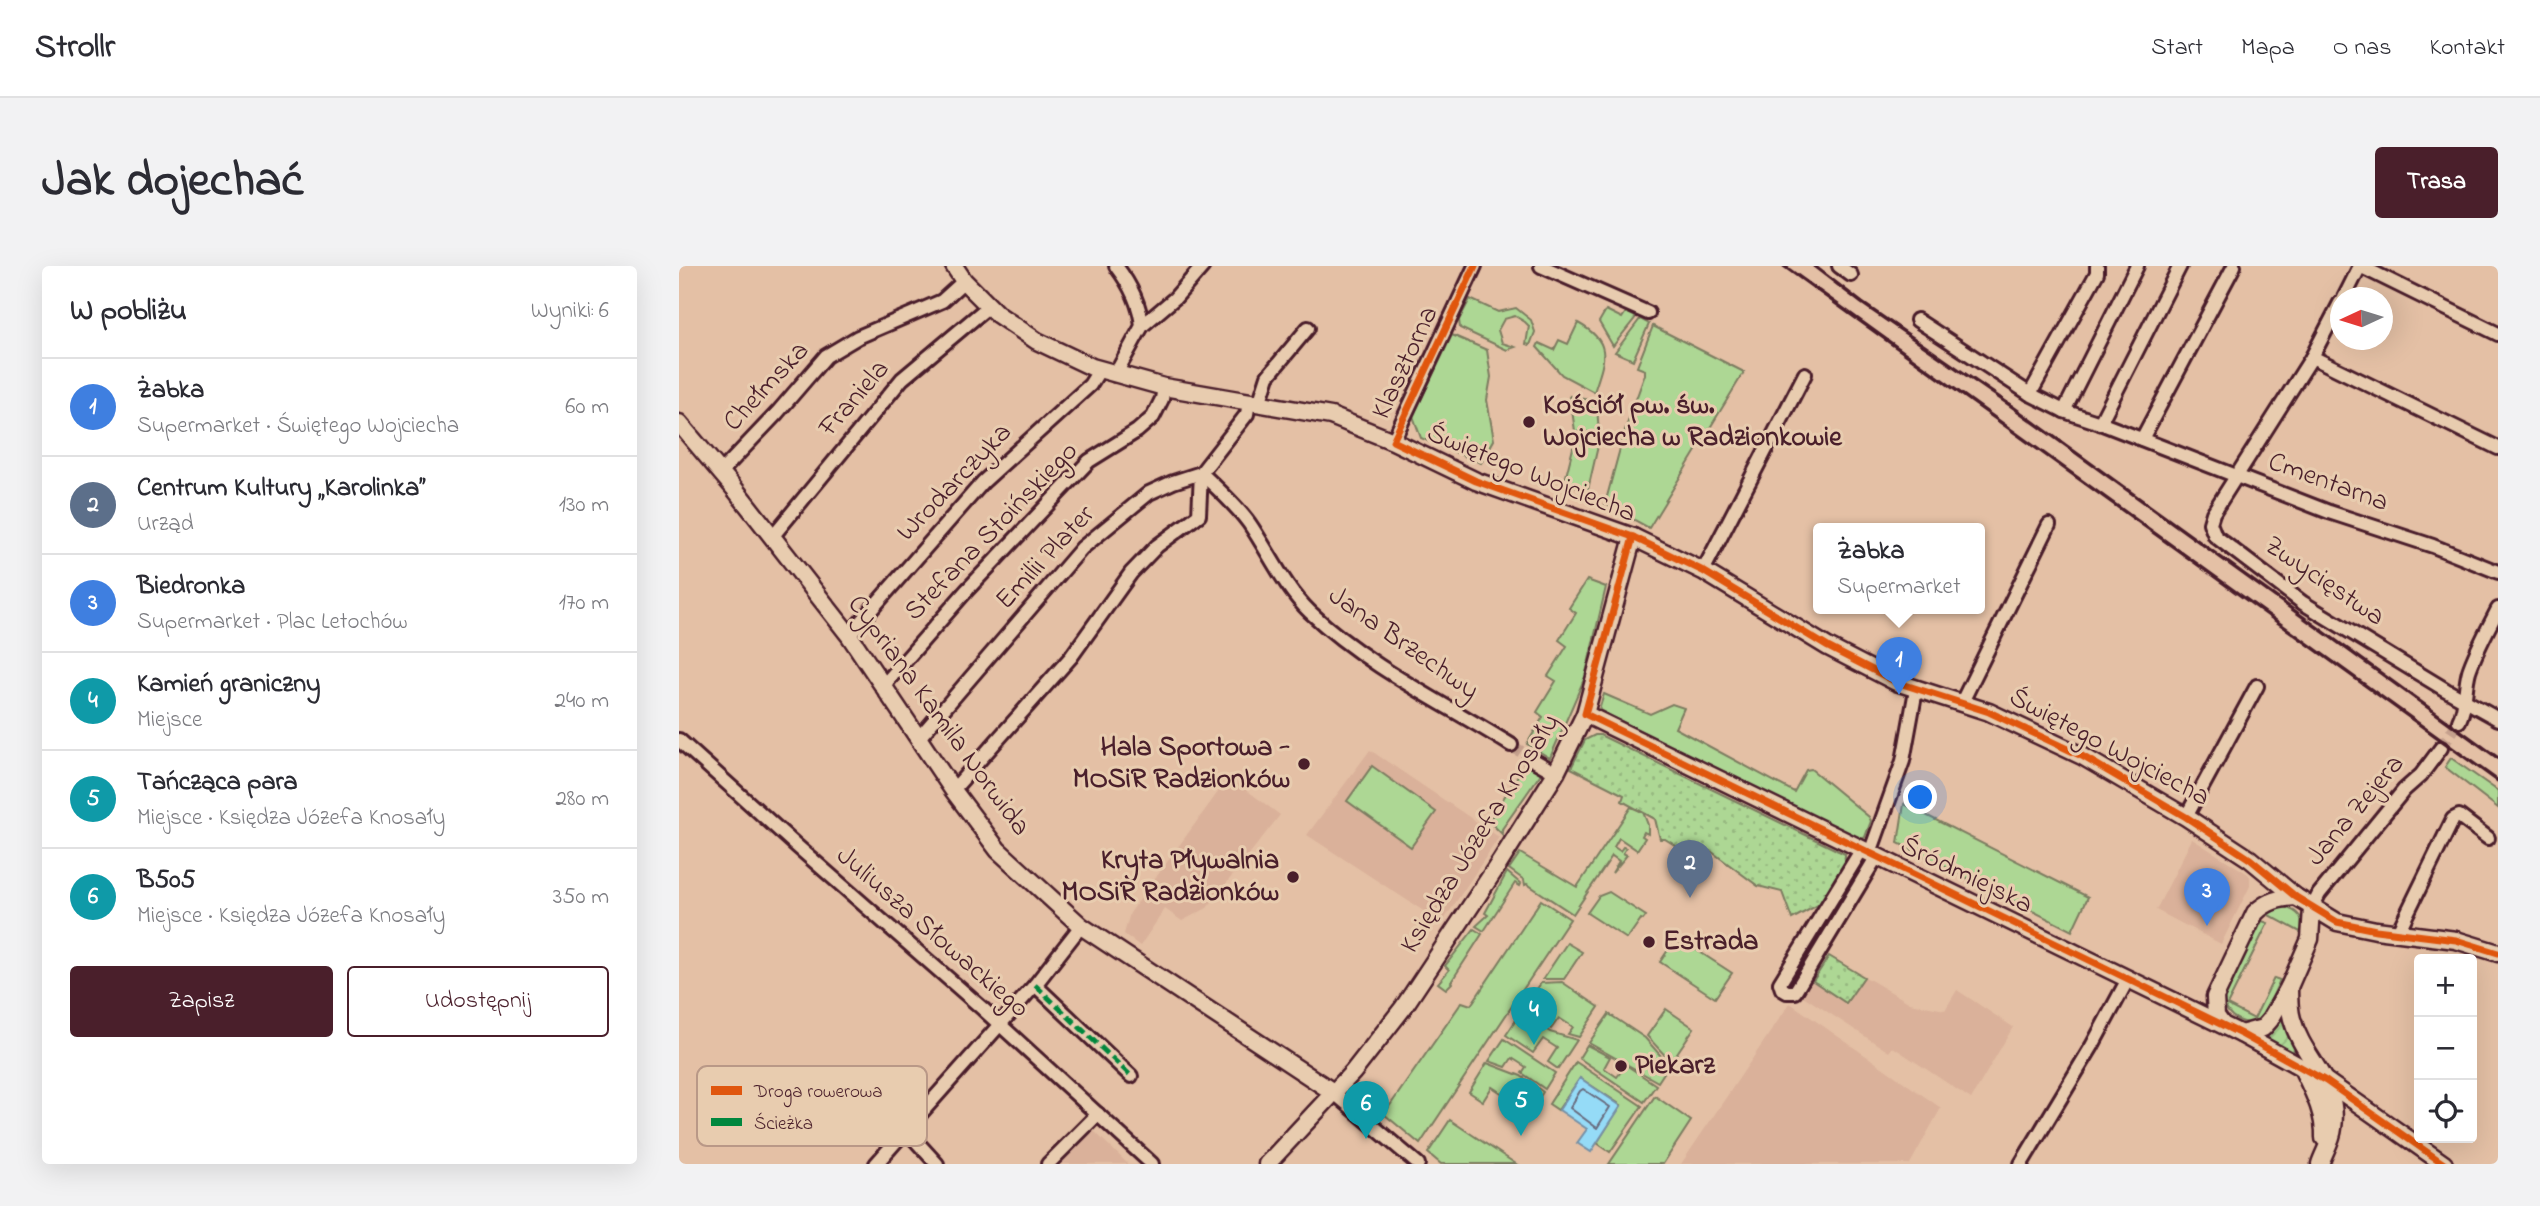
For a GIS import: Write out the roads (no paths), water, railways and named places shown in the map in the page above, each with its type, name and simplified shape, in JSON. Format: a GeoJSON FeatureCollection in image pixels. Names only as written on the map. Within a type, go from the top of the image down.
{"type":"FeatureCollection","features":[{"type":"Feature","properties":{"kind":"street","name":"Świętego Wojciecha"},"geometry":{"type":"LineString","coordinates":[[954,266],[964,281],[989,306],[1037,341],[1107,372],[1164,387],[1331,416],[1393,441],[1476,481],[1633,537],[1703,571],[1828,647],[1916,690],[1989,712],[2082,756],[2251,859],[2312,908],[2348,925],[2456,940],[2498,953]]}},
{"type":"Feature","properties":{"kind":"street"},"geometry":{"type":"LineString","coordinates":[[1116,266],[1135,298],[1142,326],[1175,298],[1203,266]]}},
{"type":"Feature","properties":{"kind":"street","name":"Klasztorna"},"geometry":{"type":"LineString","coordinates":[[1393,441],[1475,266]]}},
{"type":"Feature","properties":{"kind":"street"},"geometry":{"type":"LineString","coordinates":[[1541,266],[1648,313]]}},
{"type":"Feature","properties":{"kind":"street"},"geometry":{"type":"LineString","coordinates":[[1839,266],[1851,275]]}},
{"type":"Feature","properties":{"kind":"street"},"geometry":{"type":"LineString","coordinates":[[2029,394],[2098,273],[2097,266]]}},
{"type":"Feature","properties":{"kind":"street"},"geometry":{"type":"LineString","coordinates":[[2064,411],[2137,266]]}},
{"type":"Feature","properties":{"kind":"street"},"geometry":{"type":"LineString","coordinates":[[2100,423],[2180,266]]}},
{"type":"Feature","properties":{"kind":"street"},"geometry":{"type":"LineString","coordinates":[[2142,439],[2234,266]]}},
{"type":"Feature","properties":{"kind":"street"},"geometry":{"type":"LineString","coordinates":[[2350,287],[2360,266],[2498,334]]}},
{"type":"Feature","properties":{"kind":"street","name":"Chełmska"},"geometry":{"type":"LineString","coordinates":[[720,472],[777,413],[826,356],[858,337],[942,301],[964,281]]}},
{"type":"Feature","properties":{"kind":"street","name":"Franiela"},"geometry":{"type":"LineString","coordinates":[[772,537],[902,379],[989,306]]}},
{"type":"Feature","properties":{"kind":"street","name":"Cmentarna"},"geometry":{"type":"LineString","coordinates":[[1917,320],[2029,394],[2064,411],[2329,512],[2433,546],[2498,572]]}},
{"type":"Feature","properties":{"kind":"street","name":"Zwycięstwa"},"geometry":{"type":"LineString","coordinates":[[2330,322],[2312,356],[2213,513],[2210,523],[2215,536],[2303,603],[2498,719]]}},
{"type":"Feature","properties":{"kind":"street","name":"Wrodarczyka"},"geometry":{"type":"LineString","coordinates":[[849,635],[983,482],[1107,372],[1142,326]]}},
{"type":"Feature","properties":{"kind":"street"},"geometry":{"type":"LineString","coordinates":[[953,790],[1071,657],[1131,573],[1157,546],[1199,515],[1201,473],[1247,414],[1268,376],[1308,328]]}},
{"type":"Feature","properties":{"kind":"street"},"geometry":{"type":"LineString","coordinates":[[2312,356],[2498,449]]}},
{"type":"Feature","properties":{"kind":"street"},"geometry":{"type":"LineString","coordinates":[[1703,571],[1805,374]]}},
{"type":"Feature","properties":{"kind":"street","name":"Stefana Stoińskiego"},"geometry":{"type":"LineString","coordinates":[[883,686],[967,590],[1089,461],[1137,431],[1153,416],[1162,399],[1164,387]]}},
{"type":"Feature","properties":{"kind":"street","name":"Cypriana Kamila Norwida"},"geometry":{"type":"LineString","coordinates":[[679,423],[849,635],[953,790],[998,850],[1081,926],[1333,1092]]}},
{"type":"Feature","properties":{"kind":"street","name":"Emilii Plater"},"geometry":{"type":"LineString","coordinates":[[918,739],[1082,548],[1149,493],[1173,481],[1201,473]]}},
{"type":"Feature","properties":{"kind":"street","name":"Jana Brzechwy"},"geometry":{"type":"LineString","coordinates":[[1201,473],[1248,522],[1271,560],[1310,612],[1347,643],[1511,745]]}},
{"type":"Feature","properties":{"kind":"street"},"geometry":{"type":"LineString","coordinates":[[1961,704],[2049,525]]}},
{"type":"Feature","properties":{"kind":"street","name":"Księdza Józefa Knosały"},"geometry":{"type":"LineString","coordinates":[[1267,1164],[1353,1072],[1403,1008],[1556,773],[1585,714],[1633,537]]}},
{"type":"Feature","properties":{"kind":"street"},"geometry":{"type":"LineString","coordinates":[[2459,721],[2466,700],[2469,674],[2498,609]]}},
{"type":"Feature","properties":{"kind":"street"},"geometry":{"type":"LineString","coordinates":[[2186,817],[2257,686]]}},
{"type":"Feature","properties":{"kind":"street","name":"Śródmiejska"},"geometry":{"type":"LineString","coordinates":[[1870,853],[1903,761],[1916,690]]}},
{"type":"Feature","properties":{"kind":"street","name":"Śródmiejska"},"geometry":{"type":"LineString","coordinates":[[1585,714],[2221,1023],[2326,1081]]}},
{"type":"Feature","properties":{"kind":"street","name":"Juliusza Słowackiego"},"geometry":{"type":"LineString","coordinates":[[679,740],[1000,1024],[1152,1164]]}},
{"type":"Feature","properties":{"kind":"street","name":"Jana Zejera"},"geometry":{"type":"LineString","coordinates":[[2312,908],[2319,894],[2403,790],[2421,775],[2441,748]]}},
{"type":"Feature","properties":{"kind":"street"},"geometry":{"type":"LineString","coordinates":[[1530,758],[1556,773]]}},
{"type":"Feature","properties":{"kind":"street"},"geometry":{"type":"LineString","coordinates":[[2398,932],[2453,819],[2459,816],[2488,838]]}},
{"type":"Feature","properties":{"kind":"street"},"geometry":{"type":"LineString","coordinates":[[1870,853],[1795,992],[1782,989],[1780,984],[1870,853]]}},
{"type":"Feature","properties":{"kind":"street"},"geometry":{"type":"LineString","coordinates":[[2221,1023],[2216,1016],[2215,997],[2255,914],[2274,900],[2296,897]]}},
{"type":"Feature","properties":{"kind":"street"},"geometry":{"type":"LineString","coordinates":[[2241,1034],[2263,1028],[2288,987],[2309,939],[2312,908]]}},
{"type":"Feature","properties":{"kind":"street"},"geometry":{"type":"LineString","coordinates":[[927,1106],[1035,985],[1081,926]]}},
{"type":"Feature","properties":{"kind":"street"},"geometry":{"type":"LineString","coordinates":[[2021,1164],[2092,1046],[2128,979]]}},
{"type":"Feature","properties":{"kind":"street"},"geometry":{"type":"LineString","coordinates":[[1035,985],[1132,1076]]}},
{"type":"Feature","properties":{"kind":"street"},"geometry":{"type":"LineString","coordinates":[[2288,987],[2291,1018],[2326,1081],[2334,1104],[2333,1131]]}},
{"type":"Feature","properties":{"kind":"street"},"geometry":{"type":"LineString","coordinates":[[2302,1068],[2319,1104],[2325,1128],[2322,1159]]}},
{"type":"Feature","properties":{"kind":"street"},"geometry":{"type":"LineString","coordinates":[[2326,1081],[2444,1164]]}},
{"type":"Feature","properties":{"kind":"street"},"geometry":{"type":"LineString","coordinates":[[1333,1092],[1418,1164]]}},
{"type":"Feature","properties":{"kind":"street"},"geometry":{"type":"LineString","coordinates":[[2322,1159],[2333,1131],[2342,1117],[2351,1112],[2370,1114]]}},
{"type":"Feature","properties":{"kind":"street"},"geometry":{"type":"LineString","coordinates":[[1048,1164],[1098,1114]]}},
{"type":"Feature","properties":{"kind":"street"},"geometry":{"type":"LineString","coordinates":[[876,1164],[892,1146]]}},
{"type":"Feature","properties":{"kind":"street"},"geometry":{"type":"LineString","coordinates":[[921,1146],[937,1164]]}},
{"type":"Feature","properties":{"kind":"water"},"geometry":{"type":"Polygon","coordinates":[[[1580,1078],[1621,1106],[1591,1152],[1577,1143],[1587,1129],[1559,1110],[1580,1078]]]}},
{"type":"Feature","properties":{"kind":"tunnel"},"geometry":{"type":"LineString","coordinates":[[2441,748],[2459,721]]}},
{"type":"Feature","properties":{"kind":"tunnel"},"geometry":{"type":"LineString","coordinates":[[1511,745],[1530,758]]}},
{"type":"Feature","properties":{"kind":"railway"},"geometry":{"type":"LineString","coordinates":[[1784,266],[2498,781]]}},
{"type":"Feature","properties":{"kind":"railway"},"geometry":{"type":"LineString","coordinates":[[1814,266],[2498,758]]}},
{"type":"Feature","properties":{"kind":"place","name":"Kościół pw. św. Wojciecha w Radzionkowie"},"geometry":{"type":"Point","coordinates":[1529,422]}},
{"type":"Feature","properties":{"kind":"place","name":"Żabka"},"geometry":{"type":"Point","coordinates":[1899,695]}},
{"type":"Feature","properties":{"kind":"place","name":"Hala Sportowa - MOSiR Radzionków"},"geometry":{"type":"Point","coordinates":[1304,764]}},
{"type":"Feature","properties":{"kind":"place","name":"Kryta Pływalnia MOSiR Radzionków"},"geometry":{"type":"Point","coordinates":[1293,877]}},
{"type":"Feature","properties":{"kind":"place","name":"Centrum Kultury „Karolinka”"},"geometry":{"type":"Point","coordinates":[1690,898]}},
{"type":"Feature","properties":{"kind":"place","name":"Biedronka"},"geometry":{"type":"Point","coordinates":[2207,926]}},
{"type":"Feature","properties":{"kind":"place","name":"Estrada"},"geometry":{"type":"Point","coordinates":[1649,942]}},
{"type":"Feature","properties":{"kind":"place","name":"Kamień graniczny"},"geometry":{"type":"Point","coordinates":[1534,1045]}},
{"type":"Feature","properties":{"kind":"place","name":"Piekarz"},"geometry":{"type":"Point","coordinates":[1621,1066]}},
{"type":"Feature","properties":{"kind":"place","name":"Tańcząca para"},"geometry":{"type":"Point","coordinates":[1521,1136]}},
{"type":"Feature","properties":{"kind":"place","name":"B505"},"geometry":{"type":"Point","coordinates":[1366,1139]}}]}
